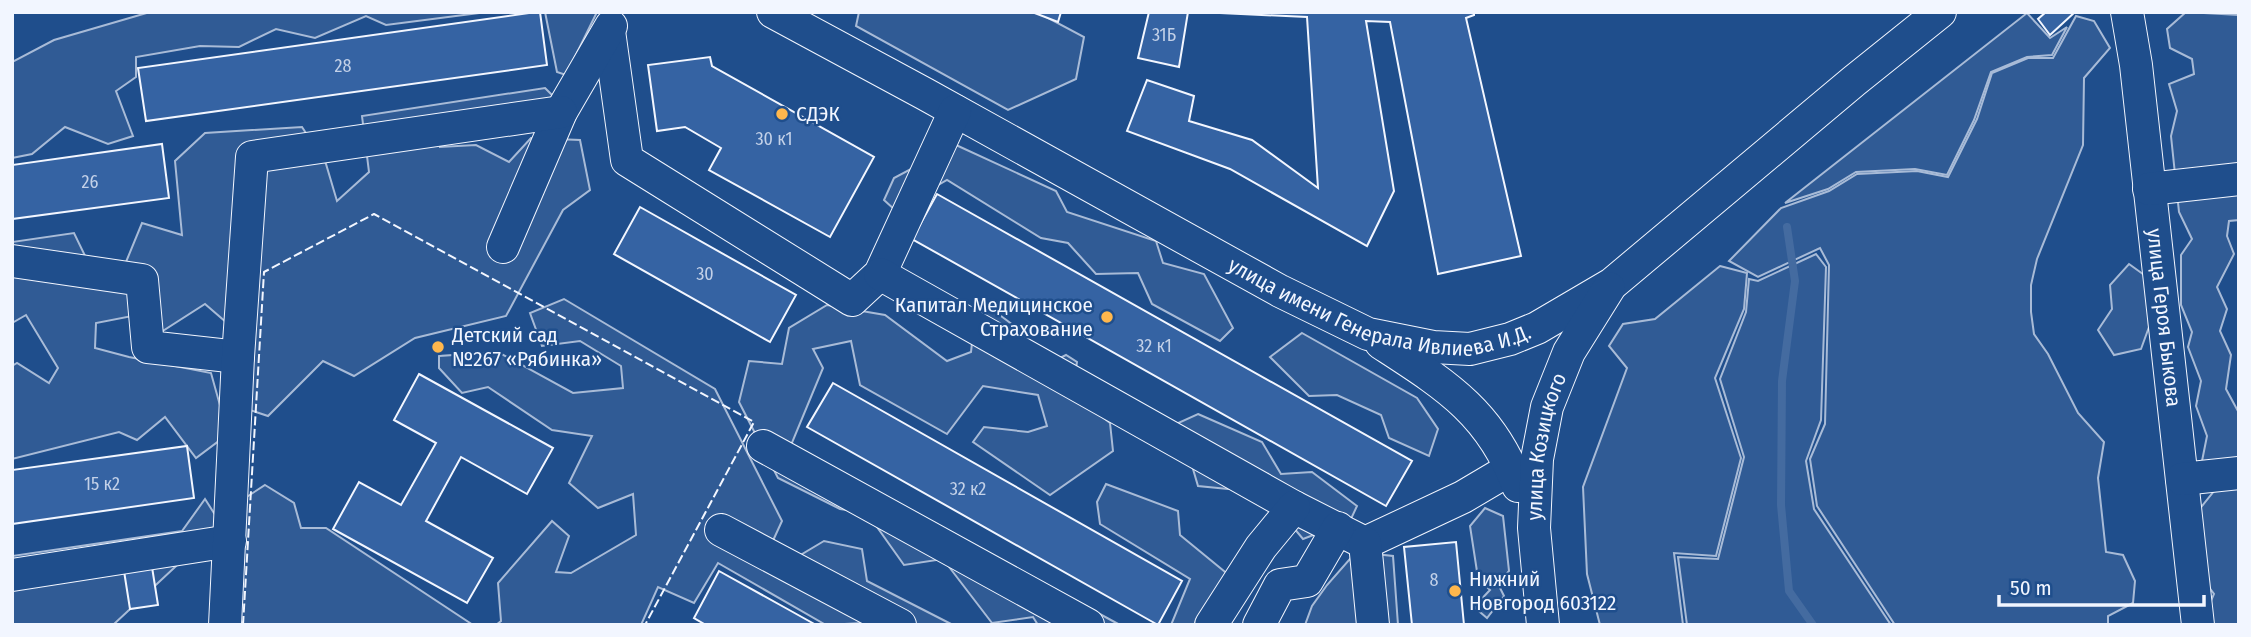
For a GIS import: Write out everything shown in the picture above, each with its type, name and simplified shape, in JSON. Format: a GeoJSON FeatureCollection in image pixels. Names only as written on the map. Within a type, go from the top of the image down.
{"type":"FeatureCollection","features":[{"type":"Feature","properties":{"kind":"street","name":"улица имени Генерала Ивлиева И.Д."},"geometry":{"type":"LineString","coordinates":[[773,12],[1280,291],[1368,334],[1433,347],[1470,349],[1510,339],[1537,328],[1612,284],[1940,12]]}},
{"type":"Feature","properties":{"kind":"street","name":"улица Героя Быкова"},"geometry":{"type":"LineString","coordinates":[[2127,12],[2136,65],[2198,625]]}},
{"type":"Feature","properties":{"kind":"street"},"geometry":{"type":"LineString","coordinates":[[614,22],[627,160],[852,300],[880,274],[955,111]]}},
{"type":"Feature","properties":{"kind":"street"},"geometry":{"type":"LineString","coordinates":[[503,247],[561,112],[614,22]]}},
{"type":"Feature","properties":{"kind":"street"},"geometry":{"type":"LineString","coordinates":[[225,625],[238,357],[252,157],[561,112]]}},
{"type":"Feature","properties":{"kind":"street"},"geometry":{"type":"LineString","coordinates":[[2149,189],[2239,179]]}},
{"type":"Feature","properties":{"kind":"street"},"geometry":{"type":"LineString","coordinates":[[12,261],[142,280],[148,346],[238,357]]}},
{"type":"Feature","properties":{"kind":"street"},"geometry":{"type":"LineString","coordinates":[[880,274],[1294,507],[1365,543]]}},
{"type":"Feature","properties":{"kind":"street","name":"улица Козицкого"},"geometry":{"type":"LineString","coordinates":[[1543,625],[1534,528],[1537,459],[1547,407],[1569,352],[1612,284]]}},
{"type":"Feature","properties":{"kind":"street"},"geometry":{"type":"LineString","coordinates":[[1368,334],[1426,372],[1467,404],[1491,431],[1512,468],[1534,528]]}},
{"type":"Feature","properties":{"kind":"street"},"geometry":{"type":"LineString","coordinates":[[763,446],[1088,625]]}},
{"type":"Feature","properties":{"kind":"street"},"geometry":{"type":"LineString","coordinates":[[1365,543],[1463,497],[1512,468]]}},
{"type":"Feature","properties":{"kind":"street"},"geometry":{"type":"LineString","coordinates":[[2182,479],[2239,473]]}},
{"type":"Feature","properties":{"kind":"street"},"geometry":{"type":"LineString","coordinates":[[1211,625],[1261,547],[1294,507]]}},
{"type":"Feature","properties":{"kind":"street"},"geometry":{"type":"LineString","coordinates":[[1259,625],[1280,585],[1307,581],[1338,527]]}},
{"type":"Feature","properties":{"kind":"street"},"geometry":{"type":"LineString","coordinates":[[721,530],[900,625]]}},
{"type":"Feature","properties":{"kind":"street"},"geometry":{"type":"LineString","coordinates":[[12,575],[230,541]]}},
{"type":"Feature","properties":{"kind":"street"},"geometry":{"type":"LineString","coordinates":[[1365,543],[1373,625]]}},
{"type":"Feature","properties":{"kind":"shaded area"},"geometry":{"type":"Polygon","coordinates":[[[150,12],[487,12],[386,25],[366,16],[315,38],[276,29],[239,47],[200,46],[136,57],[136,77],[116,91],[133,136],[108,144],[65,127],[32,154],[12,158],[12,62],[54,40],[150,12]]]}},
{"type":"Feature","properties":{"kind":"shaded area"},"geometry":{"type":"Polygon","coordinates":[[[545,12],[597,12],[566,75],[557,72],[545,12]]]}},
{"type":"Feature","properties":{"kind":"shaded area"},"geometry":{"type":"Polygon","coordinates":[[[859,12],[1037,12],[1084,37],[1076,79],[1008,110],[856,26],[859,12]]]}},
{"type":"Feature","properties":{"kind":"shaded area"},"geometry":{"type":"Polygon","coordinates":[[[2186,12],[2239,15],[2239,220],[2229,221],[2227,236],[2234,254],[2217,287],[2227,309],[2220,331],[2231,355],[2226,389],[2239,413],[2239,625],[2205,625],[2204,617],[2214,594],[2196,570],[2194,516],[2214,491],[2202,461],[2207,436],[2196,406],[2201,381],[2188,347],[2192,332],[2181,305],[2181,255],[2192,239],[2179,212],[2171,136],[2177,111],[2169,84],[2194,74],[2192,59],[2170,48],[2167,29],[2186,12]]]}},
{"type":"Feature","properties":{"kind":"shaded area"},"geometry":{"type":"Polygon","coordinates":[[[2027,13],[2050,38],[2067,27],[2052,55],[2027,57],[1991,72],[1974,120],[1947,175],[1915,169],[1856,172],[1828,189],[1785,203],[2027,13]]]}},
{"type":"Feature","properties":{"kind":"shaded area"},"geometry":{"type":"Polygon","coordinates":[[[2076,16],[2094,21],[2110,48],[2084,78],[2083,145],[2037,259],[2031,285],[2031,312],[2034,334],[2048,354],[2078,413],[2104,442],[2098,478],[2106,552],[2123,555],[2135,581],[2133,603],[2108,616],[2108,625],[1895,625],[1817,506],[1810,459],[1825,424],[1829,265],[1820,248],[1758,277],[1729,261],[1781,208],[1829,191],[1857,174],[1917,171],[1948,177],[1977,119],[1992,73],[2028,58],[2053,58],[2076,16]]]}},
{"type":"Feature","properties":{"kind":"shaded area"},"geometry":{"type":"Polygon","coordinates":[[[545,88],[558,101],[440,125],[440,147],[476,145],[509,162],[531,138],[580,140],[590,190],[563,210],[506,316],[415,338],[354,376],[323,361],[268,416],[244,408],[249,342],[205,304],[158,334],[137,315],[96,323],[95,348],[211,373],[228,434],[196,458],[165,417],[137,440],[119,432],[12,459],[12,366],[17,363],[49,383],[58,368],[26,315],[12,323],[12,242],[74,233],[89,264],[126,262],[142,223],[182,235],[175,161],[205,133],[302,127],[326,164],[337,201],[369,172],[362,116],[545,88]]]}},
{"type":"Feature","properties":{"kind":"shaded area"},"geometry":{"type":"Polygon","coordinates":[[[956,145],[1056,191],[1067,212],[1156,241],[1163,263],[1204,274],[1233,328],[1220,341],[1152,304],[1138,273],[1096,274],[1068,243],[1041,238],[947,180],[895,210],[884,200],[894,178],[956,145]]]}},
{"type":"Feature","properties":{"kind":"shaded area"},"geometry":{"type":"Polygon","coordinates":[[[1816,254],[1826,267],[1821,420],[1806,461],[1814,509],[1891,625],[1687,625],[1678,557],[1718,559],[1744,457],[1720,379],[1746,312],[1749,279],[1758,281],[1816,254]]]}},
{"type":"Feature","properties":{"kind":"shaded area"},"geometry":{"type":"Polygon","coordinates":[[[2129,264],[2147,277],[2149,327],[2141,349],[2114,355],[2098,330],[2112,309],[2110,285],[2129,264]]]}},
{"type":"Feature","properties":{"kind":"shaded area"},"geometry":{"type":"Polygon","coordinates":[[[1720,266],[1747,273],[1744,309],[1715,378],[1741,458],[1716,556],[1674,553],[1683,625],[1600,625],[1587,574],[1583,487],[1627,368],[1609,346],[1623,324],[1655,319],[1720,266]]]}},
{"type":"Feature","properties":{"kind":"shaded area"},"geometry":{"type":"Polygon","coordinates":[[[977,298],[1017,328],[1003,352],[1034,371],[1066,355],[1077,362],[1072,393],[1110,423],[1113,451],[1050,495],[973,442],[984,427],[1028,432],[1047,426],[1038,395],[983,386],[947,434],[860,385],[851,341],[813,349],[823,368],[791,445],[1120,625],[1038,625],[1033,617],[992,623],[943,559],[904,565],[867,513],[840,509],[778,478],[739,402],[749,361],[782,364],[789,328],[827,305],[885,315],[947,361],[971,352],[977,298]]]}},
{"type":"Feature","properties":{"kind":"shaded area"},"geometry":{"type":"Polygon","coordinates":[[[564,299],[715,389],[782,521],[771,545],[792,560],[824,541],[862,549],[867,581],[953,625],[826,625],[718,563],[694,603],[658,587],[641,625],[496,625],[501,621],[498,583],[552,521],[569,536],[556,572],[571,573],[636,535],[633,494],[598,508],[569,483],[592,436],[552,430],[488,387],[462,393],[439,368],[439,356],[498,352],[573,393],[623,388],[621,366],[580,341],[542,346],[530,313],[564,299]]]}},
{"type":"Feature","properties":{"kind":"shaded area"},"geometry":{"type":"Polygon","coordinates":[[[1302,333],[1417,398],[1438,429],[1429,456],[1389,438],[1381,415],[1337,395],[1309,396],[1270,357],[1302,333]]]}},
{"type":"Feature","properties":{"kind":"shaded area"},"geometry":{"type":"Polygon","coordinates":[[[1198,414],[1262,442],[1281,474],[1312,472],[1357,506],[1350,521],[1303,539],[1278,509],[1268,474],[1228,489],[1198,486],[1176,424],[1198,414]]]}},
{"type":"Feature","properties":{"kind":"shaded area"},"geometry":{"type":"Polygon","coordinates":[[[1106,484],[1178,511],[1180,535],[1230,576],[1201,625],[1171,625],[1190,579],[1100,524],[1097,502],[1106,484]]]}},
{"type":"Feature","properties":{"kind":"shaded area"},"geometry":{"type":"Polygon","coordinates":[[[265,485],[294,503],[301,528],[326,528],[473,625],[244,625],[233,609],[242,500],[265,485]]]}},
{"type":"Feature","properties":{"kind":"shaded area"},"geometry":{"type":"Polygon","coordinates":[[[205,499],[221,524],[113,625],[12,625],[12,556],[182,531],[205,499]]]}},
{"type":"Feature","properties":{"kind":"shaded area"},"geometry":{"type":"Polygon","coordinates":[[[1485,508],[1503,516],[1509,571],[1498,584],[1504,596],[1487,618],[1474,607],[1490,590],[1478,578],[1470,526],[1485,508]]]}},
{"type":"Feature","properties":{"kind":"shaded area"},"geometry":{"type":"Polygon","coordinates":[[[1356,552],[1393,556],[1398,625],[1305,625],[1312,606],[1356,552]]]}},
{"type":"Feature","properties":{"kind":"building"},"geometry":{"type":"Polygon","coordinates":[[[540,12],[547,65],[146,121],[138,68],[540,12]]]}},
{"type":"Feature","properties":{"kind":"building"},"geometry":{"type":"Polygon","coordinates":[[[1032,12],[1061,12],[1058,22],[1032,12]]]}},
{"type":"Feature","properties":{"kind":"building"},"geometry":{"type":"Polygon","coordinates":[[[1149,12],[1188,12],[1179,67],[1138,58],[1149,12]]]}},
{"type":"Feature","properties":{"kind":"building"},"geometry":{"type":"Polygon","coordinates":[[[1199,12],[1474,12],[1474,15],[1466,18],[1521,256],[1438,274],[1390,22],[1366,21],[1394,191],[1367,246],[1230,169],[1127,131],[1147,80],[1194,96],[1189,121],[1252,140],[1318,188],[1307,17],[1199,12]]]}},
{"type":"Feature","properties":{"kind":"building"},"geometry":{"type":"Polygon","coordinates":[[[2046,12],[2075,12],[2050,35],[2038,19],[2046,12]]]}},
{"type":"Feature","properties":{"kind":"building"},"geometry":{"type":"Polygon","coordinates":[[[710,57],[712,66],[874,157],[830,237],[709,170],[721,148],[685,127],[657,131],[648,65],[710,57]]]}},
{"type":"Feature","properties":{"kind":"building"},"geometry":{"type":"Polygon","coordinates":[[[162,144],[169,198],[12,219],[12,165],[162,144]]]}},
{"type":"Feature","properties":{"kind":"building"},"geometry":{"type":"Polygon","coordinates":[[[937,194],[1412,461],[1386,506],[912,239],[937,194]]]}},
{"type":"Feature","properties":{"kind":"building"},"geometry":{"type":"Polygon","coordinates":[[[640,207],[796,295],[770,342],[614,254],[640,207]]]}},
{"type":"Feature","properties":{"kind":"building"},"geometry":{"type":"Polygon","coordinates":[[[419,374],[553,448],[527,494],[461,457],[426,521],[493,558],[467,603],[333,529],[359,482],[401,505],[436,443],[394,420],[419,374]]]}},
{"type":"Feature","properties":{"kind":"building"},"geometry":{"type":"Polygon","coordinates":[[[833,383],[1182,581],[1158,625],[807,427],[833,383]]]}},
{"type":"Feature","properties":{"kind":"building"},"geometry":{"type":"Polygon","coordinates":[[[187,446],[194,498],[12,524],[12,470],[187,446]]]}},
{"type":"Feature","properties":{"kind":"building"},"geometry":{"type":"Polygon","coordinates":[[[1456,542],[1464,625],[1412,625],[1404,547],[1456,542]]]}},
{"type":"Feature","properties":{"kind":"building"},"geometry":{"type":"Polygon","coordinates":[[[152,567],[158,605],[130,609],[124,571],[152,567]]]}},
{"type":"Feature","properties":{"kind":"building"},"geometry":{"type":"Polygon","coordinates":[[[719,571],[816,625],[706,625],[694,618],[719,571]]]}},
{"type":"Feature","properties":{"kind":"waterway"},"geometry":{"type":"LineString","coordinates":[[1787,227],[1795,281],[1782,381],[1781,505],[1789,591],[1813,625]]}},
{"type":"Feature","properties":{"kind":"fence"},"geometry":{"type":"LineString","coordinates":[[243,625],[264,272],[374,214],[754,422],[645,625]]}},
{"type":"Feature","properties":{"kind":"place","name":"СДЭК"},"geometry":{"type":"Point","coordinates":[782,114]}},
{"type":"Feature","properties":{"kind":"place","name":"Капитал Медицинское Страхование"},"geometry":{"type":"Point","coordinates":[1107,317]}},
{"type":"Feature","properties":{"kind":"place","name":"Детский сад №267 «Рябинка»"},"geometry":{"type":"Point","coordinates":[438,347]}},
{"type":"Feature","properties":{"kind":"place","name":"Нижний Новгород 603122"},"geometry":{"type":"Point","coordinates":[1455,591]}}]}
